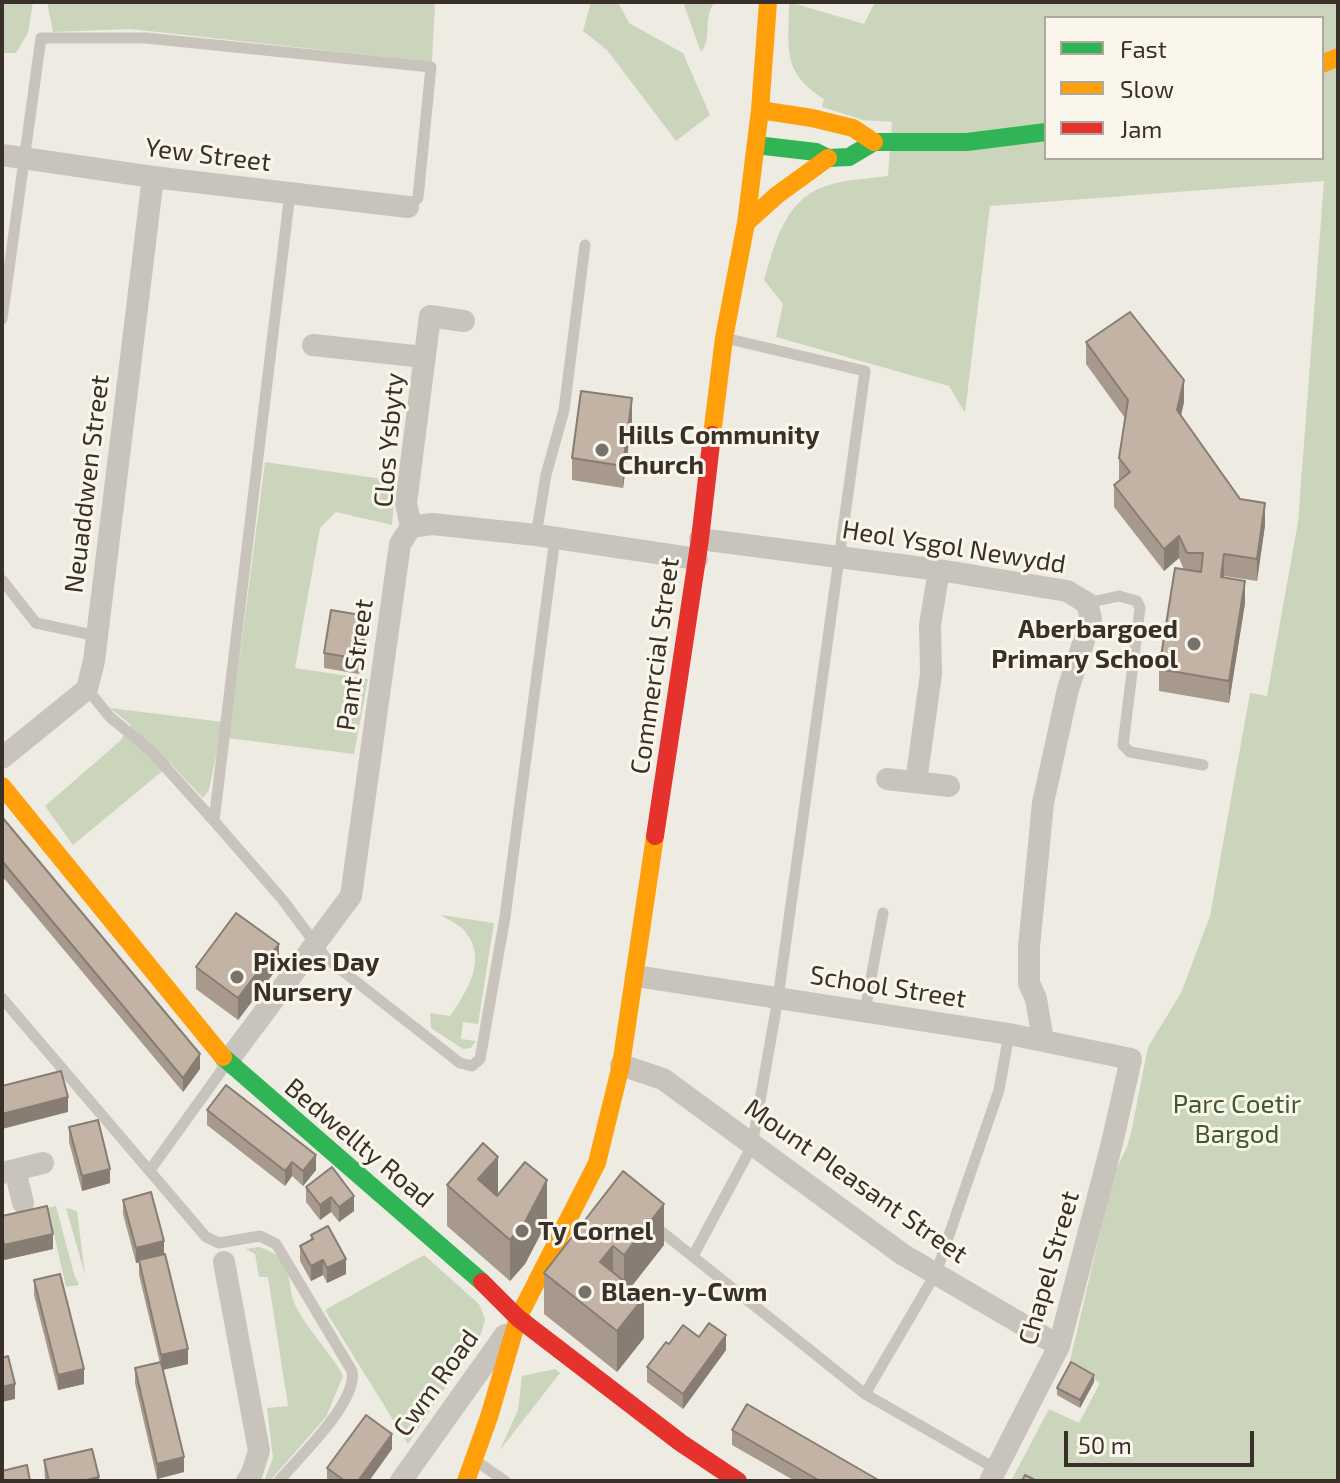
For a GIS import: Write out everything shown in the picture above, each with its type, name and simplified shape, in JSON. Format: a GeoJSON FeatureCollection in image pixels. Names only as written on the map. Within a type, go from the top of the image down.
{"type":"FeatureCollection","features":[{"type":"Feature","properties":{"kind":"main road","name":"Commercial Street"},"geometry":{"type":"LineString","coordinates":[[466,1481],[489,1417],[518,1318],[593,1181],[621,1065],[699,549],[724,338],[746,223],[760,110],[768,2]]}},
{"type":"Feature","properties":{"kind":"main road"},"geometry":{"type":"LineString","coordinates":[[760,110],[853,128],[874,142]]}},
{"type":"Feature","properties":{"kind":"main road"},"geometry":{"type":"LineString","coordinates":[[756,145],[816,152],[828,158],[849,157],[874,142],[967,142],[1044,132]]}},
{"type":"Feature","properties":{"kind":"main road"},"geometry":{"type":"LineString","coordinates":[[746,223],[777,195],[828,158]]}},
{"type":"Feature","properties":{"kind":"main road","name":"Bedwellty Road"},"geometry":{"type":"LineString","coordinates":[[2,786],[227,1062],[485,1284],[518,1318],[681,1443],[738,1481]]}},
{"type":"Feature","properties":{"kind":"street","name":"Yew Street"},"geometry":{"type":"LineString","coordinates":[[13,156],[153,177],[408,207]]}},
{"type":"Feature","properties":{"kind":"street","name":"Neuaddwen Street"},"geometry":{"type":"LineString","coordinates":[[87,689],[97,636],[153,177]]}},
{"type":"Feature","properties":{"kind":"street","name":"Clos Ysbyty"},"geometry":{"type":"LineString","coordinates":[[411,527],[406,503],[430,316],[464,321]]}},
{"type":"Feature","properties":{"kind":"street","name":"Clos Ysbyty"},"geometry":{"type":"LineString","coordinates":[[313,345],[424,357]]}},
{"type":"Feature","properties":{"kind":"street"},"geometry":{"type":"LineString","coordinates":[[411,527],[432,524],[545,537],[699,549]]}},
{"type":"Feature","properties":{"kind":"street","name":"Pant Street"},"geometry":{"type":"LineString","coordinates":[[227,1062],[351,896],[400,544],[411,527]]}},
{"type":"Feature","properties":{"kind":"street","name":"Heol Ysgol Newydd"},"geometry":{"type":"LineString","coordinates":[[699,549],[838,557],[939,570],[1067,591],[1087,603],[1091,619],[1068,689],[1043,803],[1029,947],[1029,983],[1036,999],[1043,1040]]}},
{"type":"Feature","properties":{"kind":"street"},"geometry":{"type":"LineString","coordinates":[[916,782],[931,674],[930,625],[939,570]]}},
{"type":"Feature","properties":{"kind":"street"},"geometry":{"type":"LineString","coordinates":[[2,758],[87,689]]}},
{"type":"Feature","properties":{"kind":"street"},"geometry":{"type":"LineString","coordinates":[[887,779],[949,786]]}},
{"type":"Feature","properties":{"kind":"street","name":"School Street"},"geometry":{"type":"LineString","coordinates":[[636,976],[1009,1034],[1131,1059]]}},
{"type":"Feature","properties":{"kind":"street","name":"Chapel Street"},"geometry":{"type":"LineString","coordinates":[[993,1475],[1059,1346],[1131,1059]]}},
{"type":"Feature","properties":{"kind":"street","name":"Mount Pleasant Street"},"geometry":{"type":"LineString","coordinates":[[621,1065],[663,1079],[902,1254],[1059,1346]]}},
{"type":"Feature","properties":{"kind":"street"},"geometry":{"type":"LineString","coordinates":[[23,1203],[8,1171],[43,1163]]}},
{"type":"Feature","properties":{"kind":"street"},"geometry":{"type":"LineString","coordinates":[[224,1262],[259,1451],[247,1481]]}},
{"type":"Feature","properties":{"kind":"street","name":"Cwm Road"},"geometry":{"type":"LineString","coordinates":[[401,1481],[518,1318]]}},
{"type":"Feature","properties":{"kind":"lane"},"geometry":{"type":"LineString","coordinates":[[2,319],[13,156],[41,38],[146,38],[431,67],[418,198],[408,207]]}},
{"type":"Feature","properties":{"kind":"lane"},"geometry":{"type":"LineString","coordinates":[[214,821],[290,193]]}},
{"type":"Feature","properties":{"kind":"lane"},"geometry":{"type":"LineString","coordinates":[[87,689],[110,717],[151,751],[214,821],[282,899],[326,958],[460,1063],[472,1066],[480,1059],[505,917],[545,537],[546,475],[564,410],[585,245]]}},
{"type":"Feature","properties":{"kind":"lane"},"geometry":{"type":"LineString","coordinates":[[693,1256],[752,1146],[778,998],[865,371],[724,338]]}},
{"type":"Feature","properties":{"kind":"lane"},"geometry":{"type":"LineString","coordinates":[[2,580],[36,623],[97,636]]}},
{"type":"Feature","properties":{"kind":"lane"},"geometry":{"type":"LineString","coordinates":[[1087,603],[1119,596],[1137,601],[1140,608],[1123,745],[1130,752],[1203,765]]}},
{"type":"Feature","properties":{"kind":"lane"},"geometry":{"type":"LineString","coordinates":[[865,1011],[883,913]]}},
{"type":"Feature","properties":{"kind":"lane"},"geometry":{"type":"LineString","coordinates":[[2,998],[206,1237],[219,1243],[260,1236],[276,1244],[352,1371],[354,1381],[350,1392],[279,1481]]}},
{"type":"Feature","properties":{"kind":"lane"},"geometry":{"type":"LineString","coordinates":[[865,1394],[936,1273],[999,1090],[1009,1034]]}},
{"type":"Feature","properties":{"kind":"lane"},"geometry":{"type":"LineString","coordinates":[[150,1170],[227,1062]]}},
{"type":"Feature","properties":{"kind":"lane"},"geometry":{"type":"LineString","coordinates":[[643,1217],[865,1394],[993,1475]]}},
{"type":"Feature","properties":{"kind":"lane"},"geometry":{"type":"LineString","coordinates":[[473,1459],[505,1481]]}},
{"type":"Feature","properties":{"kind":"green space"},"geometry":{"type":"Polygon","coordinates":[[[2,2],[33,2],[28,33],[16,53],[2,53],[2,2]]]}},
{"type":"Feature","properties":{"kind":"green space"},"geometry":{"type":"Polygon","coordinates":[[[47,2],[435,2],[432,62],[130,29],[53,32],[47,2]]]}},
{"type":"Feature","properties":{"kind":"green space"},"geometry":{"type":"Polygon","coordinates":[[[591,2],[618,2],[629,23],[683,53],[710,115],[676,141],[607,50],[583,31],[591,2]]]}},
{"type":"Feature","properties":{"kind":"green space"},"geometry":{"type":"Polygon","coordinates":[[[683,2],[715,2],[709,14],[705,46],[701,52],[683,2]]]}},
{"type":"Feature","properties":{"kind":"green space","name":"Parc Coetir Bargod"},"geometry":{"type":"Polygon","coordinates":[[[789,2],[864,24],[875,2],[1338,2],[1338,1481],[1011,1481],[1049,1409],[1079,1423],[1100,1383],[1069,1365],[1114,1173],[1131,1133],[1148,1047],[1181,993],[1210,916],[1250,693],[1267,696],[1298,522],[1324,181],[990,206],[965,413],[949,386],[776,337],[783,304],[764,280],[784,224],[791,212],[812,192],[841,182],[888,176],[892,122],[863,120],[822,107],[824,99],[800,79],[794,69],[789,46],[789,2]]]}},
{"type":"Feature","properties":{"kind":"green space"},"geometry":{"type":"Polygon","coordinates":[[[265,462],[396,481],[392,525],[336,512],[320,528],[295,668],[368,679],[354,754],[220,737],[209,790],[203,798],[171,764],[73,845],[45,806],[120,741],[131,725],[110,708],[231,723],[265,462]]]}},
{"type":"Feature","properties":{"kind":"green space"},"geometry":{"type":"Polygon","coordinates":[[[441,915],[494,923],[478,1024],[463,1022],[461,1039],[476,1041],[471,1048],[463,1049],[431,1028],[430,1013],[450,1016],[468,987],[475,966],[473,944],[467,934],[441,915]]]}},
{"type":"Feature","properties":{"kind":"green space"},"geometry":{"type":"Polygon","coordinates":[[[56,1206],[79,1285],[66,1287],[48,1208],[56,1206]]]}},
{"type":"Feature","properties":{"kind":"green space"},"geometry":{"type":"Polygon","coordinates":[[[66,1208],[77,1211],[85,1275],[66,1208]]]}},
{"type":"Feature","properties":{"kind":"green space"},"geometry":{"type":"Polygon","coordinates":[[[259,1247],[274,1254],[284,1264],[295,1305],[343,1376],[326,1417],[270,1481],[264,1481],[273,1458],[267,1408],[288,1406],[268,1277],[259,1277],[255,1254],[246,1249],[259,1247]]]}},
{"type":"Feature","properties":{"kind":"green space"},"geometry":{"type":"Polygon","coordinates":[[[424,1255],[479,1304],[485,1319],[481,1334],[408,1444],[325,1310],[424,1255]]]}},
{"type":"Feature","properties":{"kind":"green space"},"geometry":{"type":"Polygon","coordinates":[[[555,1369],[560,1373],[500,1450],[518,1410],[522,1376],[555,1369]]]}},
{"type":"Feature","properties":{"kind":"building"},"geometry":{"type":"Polygon","coordinates":[[[1130,312],[1184,380],[1177,410],[1240,499],[1265,503],[1257,559],[1224,554],[1221,577],[1245,581],[1229,681],[1159,669],[1175,568],[1201,572],[1203,553],[1187,553],[1179,536],[1164,549],[1114,485],[1130,472],[1119,458],[1128,400],[1086,342],[1130,312]]]}},
{"type":"Feature","properties":{"kind":"building","name":"Hills Community Church"},"geometry":{"type":"Polygon","coordinates":[[[581,391],[632,398],[623,466],[572,458],[581,391]]]}},
{"type":"Feature","properties":{"kind":"building"},"geometry":{"type":"Polygon","coordinates":[[[331,610],[366,616],[359,659],[324,653],[331,610]]]}},
{"type":"Feature","properties":{"kind":"building"},"geometry":{"type":"Polygon","coordinates":[[[2,817],[200,1054],[183,1078],[2,861],[2,817]]]}},
{"type":"Feature","properties":{"kind":"building"},"geometry":{"type":"Polygon","coordinates":[[[236,913],[279,944],[238,998],[196,967],[236,913]]]}},
{"type":"Feature","properties":{"kind":"building"},"geometry":{"type":"Polygon","coordinates":[[[61,1071],[68,1097],[2,1114],[2,1086],[61,1071]]]}},
{"type":"Feature","properties":{"kind":"building"},"geometry":{"type":"Polygon","coordinates":[[[226,1085],[316,1155],[303,1171],[292,1162],[285,1171],[207,1110],[226,1085]]]}},
{"type":"Feature","properties":{"kind":"building"},"geometry":{"type":"Polygon","coordinates":[[[98,1120],[110,1169],[82,1176],[69,1127],[98,1120]]]}},
{"type":"Feature","properties":{"kind":"building"},"geometry":{"type":"Polygon","coordinates":[[[483,1143],[498,1157],[478,1179],[497,1196],[525,1162],[547,1180],[525,1222],[510,1240],[447,1185],[483,1143]]]}},
{"type":"Feature","properties":{"kind":"building"},"geometry":{"type":"Polygon","coordinates":[[[332,1167],[354,1196],[339,1207],[331,1197],[320,1205],[306,1187],[332,1167]]]}},
{"type":"Feature","properties":{"kind":"building"},"geometry":{"type":"Polygon","coordinates":[[[623,1171],[664,1204],[624,1255],[613,1246],[600,1262],[644,1297],[617,1331],[544,1273],[623,1171]]]}},
{"type":"Feature","properties":{"kind":"building"},"geometry":{"type":"Polygon","coordinates":[[[151,1192],[164,1241],[136,1248],[123,1200],[151,1192]]]}},
{"type":"Feature","properties":{"kind":"building"},"geometry":{"type":"Polygon","coordinates":[[[47,1206],[53,1234],[4,1245],[2,1216],[47,1206]]]}},
{"type":"Feature","properties":{"kind":"building"},"geometry":{"type":"Polygon","coordinates":[[[328,1226],[346,1259],[327,1268],[323,1260],[311,1266],[300,1246],[313,1239],[311,1235],[328,1226]]]}},
{"type":"Feature","properties":{"kind":"building"},"geometry":{"type":"Polygon","coordinates":[[[165,1254],[188,1349],[161,1355],[139,1260],[165,1254]]]}},
{"type":"Feature","properties":{"kind":"building"},"geometry":{"type":"Polygon","coordinates":[[[60,1274],[84,1369],[58,1375],[34,1280],[60,1274]]]}},
{"type":"Feature","properties":{"kind":"building"},"geometry":{"type":"Polygon","coordinates":[[[709,1323],[726,1335],[683,1394],[647,1367],[683,1325],[699,1337],[709,1323]]]}},
{"type":"Feature","properties":{"kind":"building"},"geometry":{"type":"Polygon","coordinates":[[[8,1356],[15,1384],[2,1387],[2,1358],[8,1356]]]}},
{"type":"Feature","properties":{"kind":"building"},"geometry":{"type":"Polygon","coordinates":[[[161,1362],[184,1457],[157,1464],[135,1368],[161,1362]]]}},
{"type":"Feature","properties":{"kind":"building"},"geometry":{"type":"Polygon","coordinates":[[[1071,1362],[1094,1375],[1080,1400],[1057,1388],[1071,1362]]]}},
{"type":"Feature","properties":{"kind":"building"},"geometry":{"type":"Polygon","coordinates":[[[747,1404],[880,1481],[820,1481],[732,1430],[747,1404]]]}},
{"type":"Feature","properties":{"kind":"building"},"geometry":{"type":"Polygon","coordinates":[[[366,1415],[392,1434],[358,1481],[345,1481],[327,1468],[366,1415]]]}},
{"type":"Feature","properties":{"kind":"building"},"geometry":{"type":"Polygon","coordinates":[[[92,1449],[99,1477],[82,1481],[49,1481],[44,1460],[92,1449]]]}},
{"type":"Feature","properties":{"kind":"building"},"geometry":{"type":"Polygon","coordinates":[[[27,1465],[30,1481],[2,1481],[2,1471],[27,1465]]]}},
{"type":"Feature","properties":{"kind":"building"},"geometry":{"type":"Polygon","coordinates":[[[1025,1475],[1037,1481],[1022,1481],[1025,1475]]]}},
{"type":"Feature","properties":{"kind":"traffic: fast"},"geometry":{"type":"LineString","coordinates":[[756,145],[816,152],[828,158],[849,157],[874,142],[967,142],[1044,132]]}},
{"type":"Feature","properties":{"kind":"traffic: fast"},"geometry":{"type":"LineString","coordinates":[[223,1057],[482,1282]]}},
{"type":"Feature","properties":{"kind":"traffic: slow"},"geometry":{"type":"LineString","coordinates":[[712,435],[724,338],[746,223],[760,110],[768,2]]}},
{"type":"Feature","properties":{"kind":"traffic: slow"},"geometry":{"type":"LineString","coordinates":[[1324,63],[1338,57]]}},
{"type":"Feature","properties":{"kind":"traffic: slow"},"geometry":{"type":"LineString","coordinates":[[760,110],[853,128],[874,142]]}},
{"type":"Feature","properties":{"kind":"traffic: slow"},"geometry":{"type":"LineString","coordinates":[[746,223],[777,195],[828,158]]}},
{"type":"Feature","properties":{"kind":"traffic: slow"},"geometry":{"type":"LineString","coordinates":[[2,786],[223,1057]]}},
{"type":"Feature","properties":{"kind":"traffic: slow"},"geometry":{"type":"LineString","coordinates":[[466,1481],[489,1417],[518,1318],[597,1163],[621,1065],[655,836]]}},
{"type":"Feature","properties":{"kind":"traffic: jam"},"geometry":{"type":"LineString","coordinates":[[655,836],[700,539],[712,435]]}},
{"type":"Feature","properties":{"kind":"traffic: jam"},"geometry":{"type":"LineString","coordinates":[[482,1282],[518,1318],[681,1443],[738,1481]]}},
{"type":"Feature","properties":{"kind":"place","name":"Hills Community Church"},"geometry":{"type":"Point","coordinates":[602,450]}},
{"type":"Feature","properties":{"kind":"place","name":"Aberbargoed Primary School"},"geometry":{"type":"Point","coordinates":[1194,644]}},
{"type":"Feature","properties":{"kind":"place","name":"Pixies Day Nursery"},"geometry":{"type":"Point","coordinates":[237,977]}},
{"type":"Feature","properties":{"kind":"place","name":"Ty Cornel"},"geometry":{"type":"Point","coordinates":[522,1231]}},
{"type":"Feature","properties":{"kind":"place","name":"Blaen-y-Cwm"},"geometry":{"type":"Point","coordinates":[585,1292]}}]}
